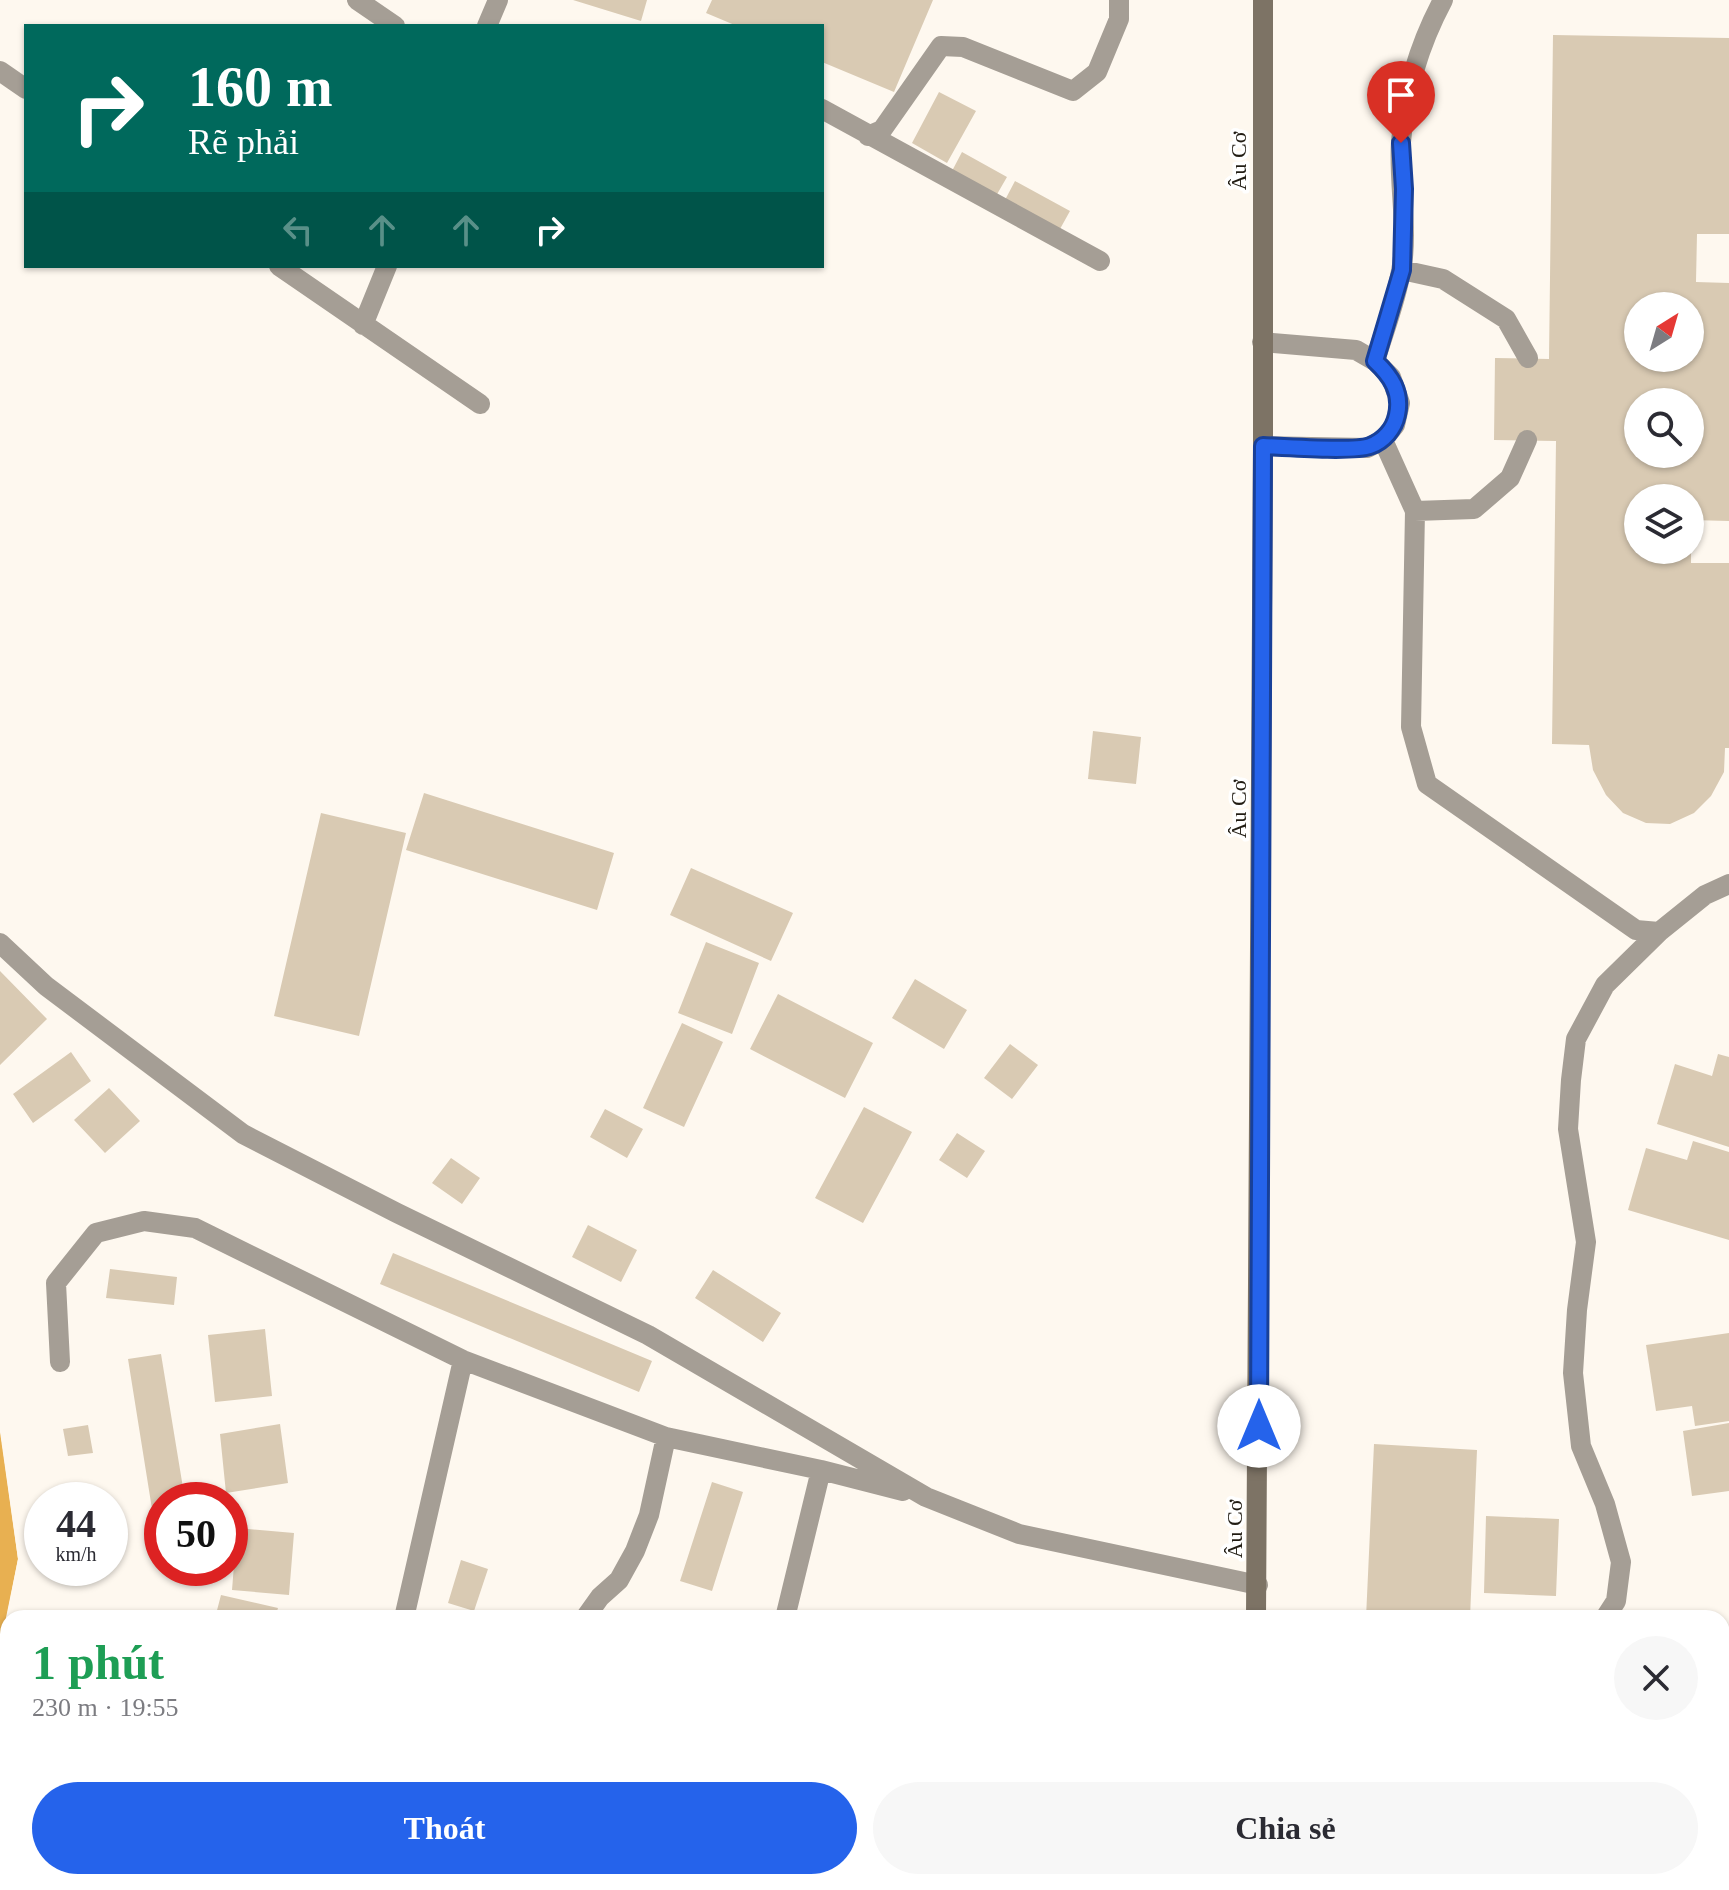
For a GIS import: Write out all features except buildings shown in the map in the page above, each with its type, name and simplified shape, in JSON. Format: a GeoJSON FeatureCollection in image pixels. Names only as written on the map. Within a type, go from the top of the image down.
{"type":"FeatureCollection","features":[{"type":"Feature","properties":{"kind":"main road","name":"Âu Cơ"},"geometry":{"type":"LineString","coordinates":[[1256,1610],[1263,0]]}},
{"type":"Feature","properties":{"kind":"street"},"geometry":{"type":"LineString","coordinates":[[357,0],[392,24]]}},
{"type":"Feature","properties":{"kind":"street"},"geometry":{"type":"LineString","coordinates":[[488,24],[498,0]]}},
{"type":"Feature","properties":{"kind":"street"},"geometry":{"type":"LineString","coordinates":[[868,136],[882,130],[941,46],[963,47],[1073,91],[1097,72],[1119,19],[1119,0]]}},
{"type":"Feature","properties":{"kind":"street"},"geometry":{"type":"LineString","coordinates":[[1375,361],[1402,270],[1404,189],[1401,143],[1409,95],[1427,30],[1443,0]]}},
{"type":"Feature","properties":{"kind":"street"},"geometry":{"type":"LineString","coordinates":[[0,71],[24,88]]}},
{"type":"Feature","properties":{"kind":"street"},"geometry":{"type":"LineString","coordinates":[[824,110],[1100,261]]}},
{"type":"Feature","properties":{"kind":"street"},"geometry":{"type":"LineString","coordinates":[[282,268],[480,404]]}},
{"type":"Feature","properties":{"kind":"street"},"geometry":{"type":"LineString","coordinates":[[363,325],[386,268]]}},
{"type":"Feature","properties":{"kind":"street"},"geometry":{"type":"LineString","coordinates":[[1402,270],[1443,279],[1506,319],[1528,358]]}},
{"type":"Feature","properties":{"kind":"street"},"geometry":{"type":"LineString","coordinates":[[1262,342],[1356,350],[1375,361],[1391,377],[1400,403],[1395,425],[1383,440],[1367,448],[1263,446]]}},
{"type":"Feature","properties":{"kind":"street"},"geometry":{"type":"LineString","coordinates":[[1383,440],[1415,511],[1411,727],[1427,784],[1636,930],[1659,932]]}},
{"type":"Feature","properties":{"kind":"street"},"geometry":{"type":"LineString","coordinates":[[1415,511],[1474,509],[1510,478],[1527,440]]}},
{"type":"Feature","properties":{"kind":"street"},"geometry":{"type":"LineString","coordinates":[[1610,1610],[1616,1601],[1621,1562],[1605,1504],[1581,1446],[1573,1373],[1586,1242],[1568,1129],[1576,1039],[1605,985],[1659,932],[1705,895],[1729,884]]}},
{"type":"Feature","properties":{"kind":"street"},"geometry":{"type":"LineString","coordinates":[[0,943],[46,986],[243,1134],[648,1335],[926,1497]]}},
{"type":"Feature","properties":{"kind":"street"},"geometry":{"type":"LineString","coordinates":[[60,1362],[56,1283],[96,1233],[144,1221],[195,1228],[463,1360],[666,1437],[821,1470],[926,1497],[1019,1534],[1258,1585]]}},
{"type":"Feature","properties":{"kind":"street"},"geometry":{"type":"LineString","coordinates":[[406,1610],[463,1360]]}},
{"type":"Feature","properties":{"kind":"street"},"geometry":{"type":"LineString","coordinates":[[591,1610],[619,1580],[635,1551],[649,1515],[666,1437]]}},
{"type":"Feature","properties":{"kind":"street"},"geometry":{"type":"LineString","coordinates":[[787,1610],[821,1470]]}},
{"type":"Feature","properties":{"kind":"shaded area"},"geometry":{"type":"Polygon","coordinates":[[[0,1432],[18,1559],[8,1610],[0,1610],[0,1432]]]}},
{"type":"Feature","properties":{"kind":"pier"},"geometry":{"type":"Polygon","coordinates":[[[0,1428],[4,1432],[22,1559],[12,1610],[8,1610],[18,1559],[0,1428]]]}},
{"type":"Feature","properties":{"kind":"route"},"geometry":{"type":"LineString","coordinates":[[1259,1426],[1263,446],[1367,448],[1383,440],[1395,425],[1400,403],[1391,377],[1375,361],[1402,270],[1404,189],[1401,143]]}}]}
